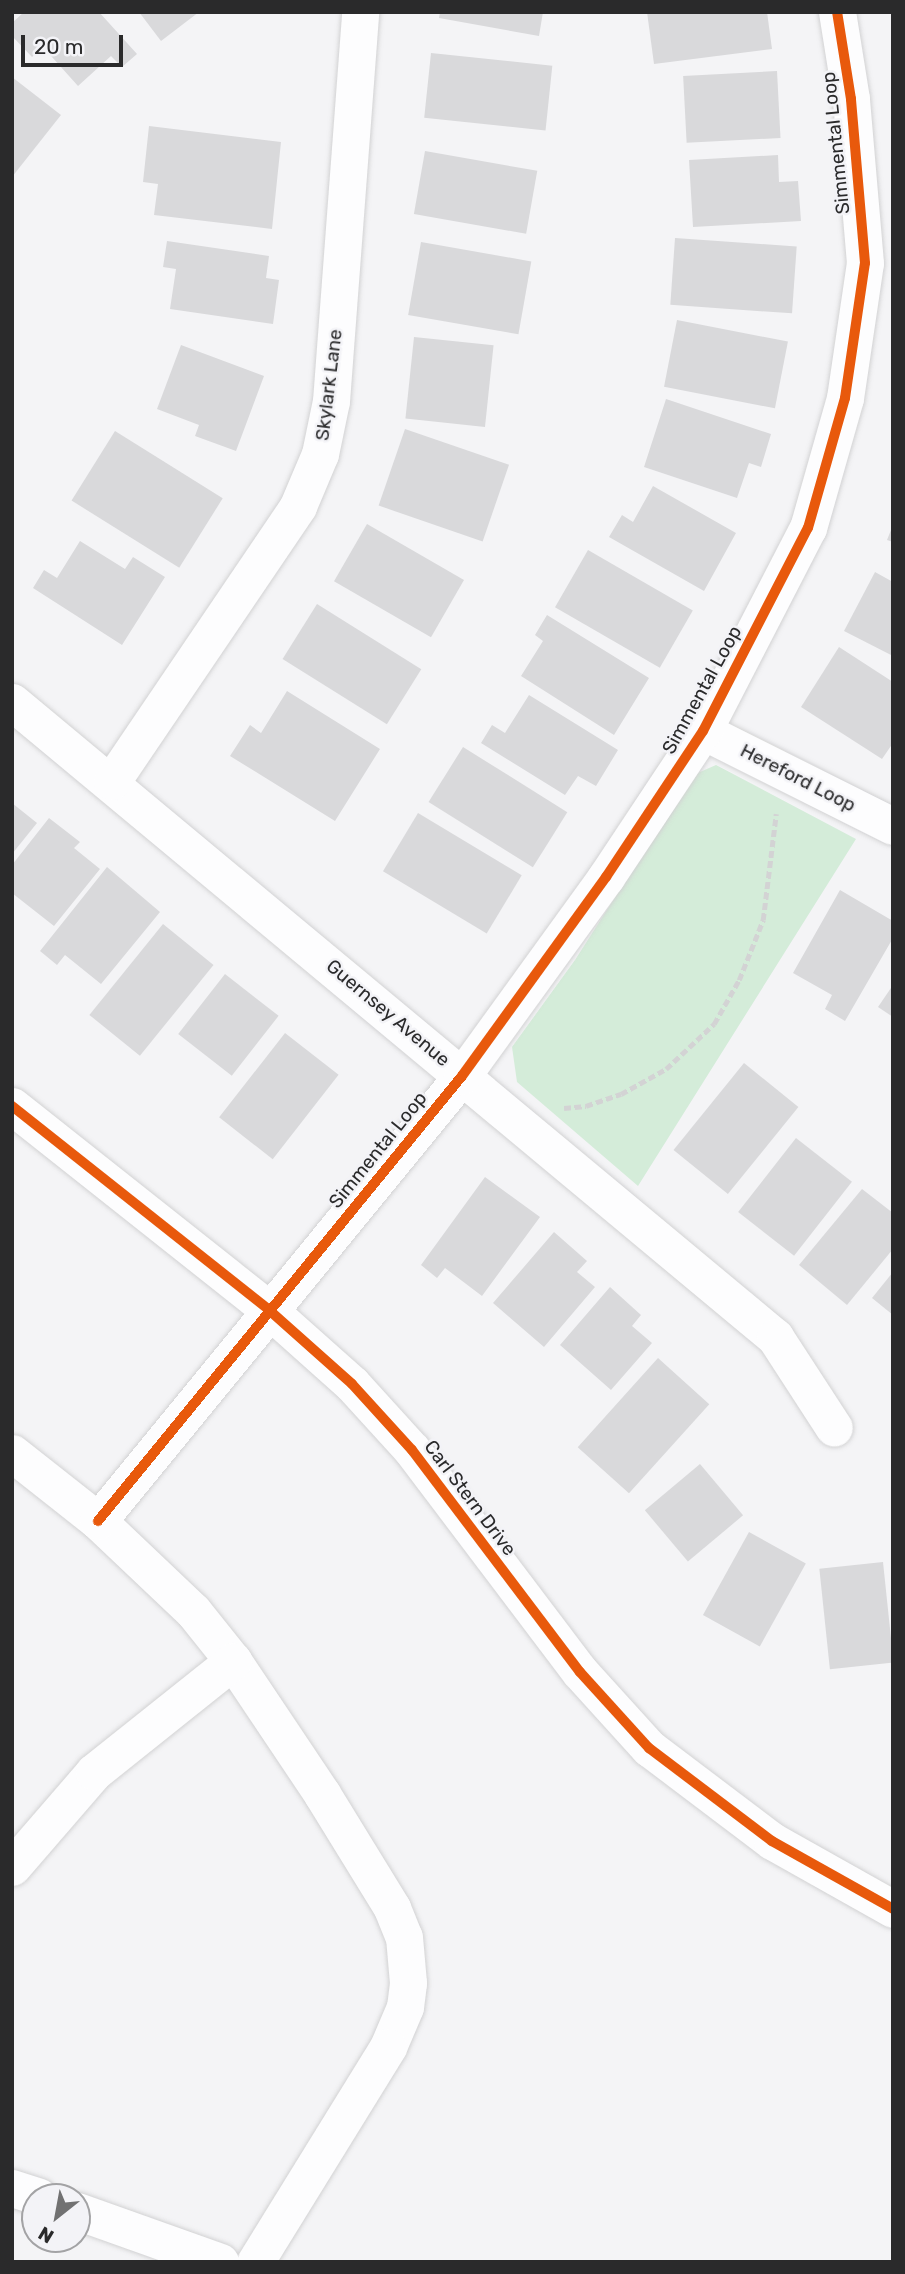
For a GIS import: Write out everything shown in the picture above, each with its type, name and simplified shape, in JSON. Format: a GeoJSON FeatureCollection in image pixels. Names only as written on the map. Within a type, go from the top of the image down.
{"type":"FeatureCollection","features":[{"type":"Feature","properties":{"kind":"street","name":"Skylark Lane"},"geometry":{"type":"LineString","coordinates":[[112,780],[298,506],[320,454],[331,401],[360,12]]}},
{"type":"Feature","properties":{"kind":"street","name":"Simmental Loop"},"geometry":{"type":"LineString","coordinates":[[98,1521],[462,1076],[606,877],[704,731],[808,528],[845,398],[865,263],[851,99],[837,12]]}},
{"type":"Feature","properties":{"kind":"street","name":"Guernsey Avenue"},"geometry":{"type":"LineString","coordinates":[[12,702],[112,780],[775,1337],[834,1428]]}},
{"type":"Feature","properties":{"kind":"street","name":"Hereford Loop"},"geometry":{"type":"LineString","coordinates":[[704,731],[893,826]]}},
{"type":"Feature","properties":{"kind":"street","name":"Carl Stern Drive"},"geometry":{"type":"LineString","coordinates":[[12,1106],[269,1310],[352,1384],[412,1450],[580,1672],[649,1748],[772,1841],[893,1909]]}},
{"type":"Feature","properties":{"kind":"street"},"geometry":{"type":"LineString","coordinates":[[12,1453],[98,1521],[169,1584],[233,1661],[392,1908],[404,1937],[408,1964],[405,2007],[388,2047],[255,2262]]}},
{"type":"Feature","properties":{"kind":"street"},"geometry":{"type":"LineString","coordinates":[[12,1867],[94,1772],[233,1661]]}},
{"type":"Feature","properties":{"kind":"street"},"geometry":{"type":"LineString","coordinates":[[91,2216],[219,2262]]}},
{"type":"Feature","properties":{"kind":"path"},"geometry":{"type":"LineString","coordinates":[[564,1108],[586,1106],[621,1094],[666,1069],[714,1024],[739,980],[763,920],[776,814]]}},
{"type":"Feature","properties":{"kind":"green space"},"geometry":{"type":"Polygon","coordinates":[[[716,765],[856,839],[638,1186],[517,1082],[512,1047],[575,960],[693,775],[716,765]]]}},
{"type":"Feature","properties":{"kind":"building"},"geometry":{"type":"Polygon","coordinates":[[[24,12],[99,12],[137,54],[122,67],[111,56],[78,86],[43,47],[32,57],[12,36],[12,23],[24,12]]]}},
{"type":"Feature","properties":{"kind":"building"},"geometry":{"type":"Polygon","coordinates":[[[139,12],[199,12],[161,41],[139,12]]]}},
{"type":"Feature","properties":{"kind":"building"},"geometry":{"type":"Polygon","coordinates":[[[440,12],[543,12],[539,36],[439,18],[440,12]]]}},
{"type":"Feature","properties":{"kind":"building"},"geometry":{"type":"Polygon","coordinates":[[[647,12],[767,12],[772,49],[654,64],[647,12]]]}},
{"type":"Feature","properties":{"kind":"building"},"geometry":{"type":"Polygon","coordinates":[[[431,53],[552,66],[546,130],[424,118],[431,53]]]}},
{"type":"Feature","properties":{"kind":"building"},"geometry":{"type":"Polygon","coordinates":[[[777,71],[781,138],[687,143],[683,76],[777,71]]]}},
{"type":"Feature","properties":{"kind":"building"},"geometry":{"type":"Polygon","coordinates":[[[12,77],[61,115],[12,177],[12,77]]]}},
{"type":"Feature","properties":{"kind":"building"},"geometry":{"type":"Polygon","coordinates":[[[149,126],[281,142],[272,229],[154,215],[158,184],[143,182],[149,126]]]}},
{"type":"Feature","properties":{"kind":"building"},"geometry":{"type":"Polygon","coordinates":[[[425,151],[537,171],[526,234],[414,214],[425,151]]]}},
{"type":"Feature","properties":{"kind":"building"},"geometry":{"type":"Polygon","coordinates":[[[778,155],[779,182],[798,181],[801,221],[693,227],[689,160],[778,155]]]}},
{"type":"Feature","properties":{"kind":"building"},"geometry":{"type":"Polygon","coordinates":[[[675,238],[797,247],[792,313],[670,305],[675,238]]]}},
{"type":"Feature","properties":{"kind":"building"},"geometry":{"type":"Polygon","coordinates":[[[167,241],[269,256],[266,278],[279,280],[273,324],[170,309],[176,269],[163,267],[167,241]]]}},
{"type":"Feature","properties":{"kind":"building"},"geometry":{"type":"Polygon","coordinates":[[[421,242],[531,261],[518,334],[408,315],[421,242]]]}},
{"type":"Feature","properties":{"kind":"building"},"geometry":{"type":"Polygon","coordinates":[[[677,320],[788,342],[775,408],[664,387],[677,320]]]}},
{"type":"Feature","properties":{"kind":"building"},"geometry":{"type":"Polygon","coordinates":[[[414,337],[494,345],[485,427],[405,419],[414,337]]]}},
{"type":"Feature","properties":{"kind":"building"},"geometry":{"type":"Polygon","coordinates":[[[181,345],[264,376],[236,451],[195,436],[199,425],[157,409],[181,345]]]}},
{"type":"Feature","properties":{"kind":"building"},"geometry":{"type":"Polygon","coordinates":[[[666,399],[771,434],[761,467],[749,463],[737,498],[644,467],[666,399]]]}},
{"type":"Feature","properties":{"kind":"building"},"geometry":{"type":"Polygon","coordinates":[[[405,429],[509,465],[483,541],[379,506],[405,429]]]}},
{"type":"Feature","properties":{"kind":"building"},"geometry":{"type":"Polygon","coordinates":[[[115,431],[223,498],[179,568],[72,501],[115,431]]]}},
{"type":"Feature","properties":{"kind":"building"},"geometry":{"type":"Polygon","coordinates":[[[653,486],[736,533],[704,591],[609,537],[622,515],[633,522],[653,486]]]}},
{"type":"Feature","properties":{"kind":"building"},"geometry":{"type":"Polygon","coordinates":[[[367,524],[464,580],[431,637],[334,581],[367,524]]]}},
{"type":"Feature","properties":{"kind":"building"},"geometry":{"type":"Polygon","coordinates":[[[893,525],[893,542],[887,540],[893,525]]]}},
{"type":"Feature","properties":{"kind":"building"},"geometry":{"type":"Polygon","coordinates":[[[80,541],[125,569],[133,557],[165,577],[122,645],[33,588],[44,570],[57,578],[80,541]]]}},
{"type":"Feature","properties":{"kind":"building"},"geometry":{"type":"Polygon","coordinates":[[[588,550],[693,610],[660,668],[555,607],[588,550]]]}},
{"type":"Feature","properties":{"kind":"building"},"geometry":{"type":"Polygon","coordinates":[[[875,572],[893,582],[893,656],[844,631],[875,572]]]}},
{"type":"Feature","properties":{"kind":"building"},"geometry":{"type":"Polygon","coordinates":[[[317,604],[421,669],[387,724],[283,659],[317,604]]]}},
{"type":"Feature","properties":{"kind":"building"},"geometry":{"type":"Polygon","coordinates":[[[547,615],[649,678],[614,735],[521,676],[543,641],[535,635],[547,615]]]}},
{"type":"Feature","properties":{"kind":"building"},"geometry":{"type":"Polygon","coordinates":[[[839,647],[893,682],[893,743],[882,759],[801,707],[839,647]]]}},
{"type":"Feature","properties":{"kind":"building"},"geometry":{"type":"Polygon","coordinates":[[[287,691],[380,749],[335,821],[230,756],[250,725],[261,733],[287,691]]]}},
{"type":"Feature","properties":{"kind":"building"},"geometry":{"type":"Polygon","coordinates":[[[529,695],[618,750],[596,786],[578,776],[565,795],[481,743],[492,725],[505,733],[529,695]]]}},
{"type":"Feature","properties":{"kind":"building"},"geometry":{"type":"Polygon","coordinates":[[[463,747],[567,812],[533,867],[429,802],[463,747]]]}},
{"type":"Feature","properties":{"kind":"building"},"geometry":{"type":"Polygon","coordinates":[[[12,803],[37,823],[12,854],[12,803]]]}},
{"type":"Feature","properties":{"kind":"building"},"geometry":{"type":"Polygon","coordinates":[[[418,813],[522,875],[487,934],[383,871],[418,813]]]}},
{"type":"Feature","properties":{"kind":"building"},"geometry":{"type":"Polygon","coordinates":[[[49,818],[80,842],[74,848],[100,869],[54,926],[12,893],[12,865],[49,818]]]}},
{"type":"Feature","properties":{"kind":"building"},"geometry":{"type":"Polygon","coordinates":[[[107,867],[160,912],[101,984],[65,955],[57,965],[40,951],[107,867]]]}},
{"type":"Feature","properties":{"kind":"building"},"geometry":{"type":"Polygon","coordinates":[[[840,890],[893,921],[893,938],[845,1021],[825,1009],[832,995],[793,973],[840,890]]]}},
{"type":"Feature","properties":{"kind":"building"},"geometry":{"type":"Polygon","coordinates":[[[163,924],[214,965],[140,1056],[89,1015],[163,924]]]}},
{"type":"Feature","properties":{"kind":"building"},"geometry":{"type":"Polygon","coordinates":[[[225,974],[279,1016],[232,1076],[178,1034],[225,974]]]}},
{"type":"Feature","properties":{"kind":"building"},"geometry":{"type":"Polygon","coordinates":[[[893,985],[893,1017],[878,1007],[893,985]]]}},
{"type":"Feature","properties":{"kind":"building"},"geometry":{"type":"Polygon","coordinates":[[[285,1033],[339,1075],[273,1159],[219,1117],[285,1033]]]}},
{"type":"Feature","properties":{"kind":"building"},"geometry":{"type":"Polygon","coordinates":[[[744,1063],[798,1107],[728,1194],[674,1150],[744,1063]]]}},
{"type":"Feature","properties":{"kind":"building"},"geometry":{"type":"Polygon","coordinates":[[[796,1138],[852,1182],[794,1256],[738,1212],[796,1138]]]}},
{"type":"Feature","properties":{"kind":"building"},"geometry":{"type":"Polygon","coordinates":[[[485,1177],[540,1217],[482,1296],[445,1268],[437,1278],[421,1265],[485,1177]]]}},
{"type":"Feature","properties":{"kind":"building"},"geometry":{"type":"Polygon","coordinates":[[[862,1189],[893,1213],[893,1249],[847,1305],[799,1265],[862,1189]]]}},
{"type":"Feature","properties":{"kind":"building"},"geometry":{"type":"Polygon","coordinates":[[[554,1232],[587,1261],[577,1272],[595,1287],[544,1347],[493,1303],[554,1232]]]}},
{"type":"Feature","properties":{"kind":"building"},"geometry":{"type":"Polygon","coordinates":[[[893,1272],[893,1315],[872,1298],[893,1272]]]}},
{"type":"Feature","properties":{"kind":"building"},"geometry":{"type":"Polygon","coordinates":[[[610,1287],[641,1315],[632,1326],[652,1343],[611,1390],[560,1345],[610,1287]]]}},
{"type":"Feature","properties":{"kind":"building"},"geometry":{"type":"Polygon","coordinates":[[[658,1358],[709,1404],[629,1493],[578,1447],[658,1358]]]}},
{"type":"Feature","properties":{"kind":"building"},"geometry":{"type":"Polygon","coordinates":[[[700,1464],[743,1515],[688,1562],[645,1510],[700,1464]]]}},
{"type":"Feature","properties":{"kind":"building"},"geometry":{"type":"Polygon","coordinates":[[[749,1532],[806,1564],[760,1647],[703,1615],[749,1532]]]}},
{"type":"Feature","properties":{"kind":"building"},"geometry":{"type":"Polygon","coordinates":[[[883,1562],[893,1663],[830,1669],[819,1569],[883,1562]]]}},
{"type":"Feature","properties":{"kind":"cycle path"},"geometry":{"type":"LineString","coordinates":[[98,1521],[462,1076],[606,877],[703,731],[808,528],[845,398],[865,263],[851,99],[837,12]]}},
{"type":"Feature","properties":{"kind":"cycle path"},"geometry":{"type":"LineString","coordinates":[[12,1106],[269,1310],[352,1384],[412,1450],[580,1672],[649,1748],[772,1841],[893,1909]]}}]}
